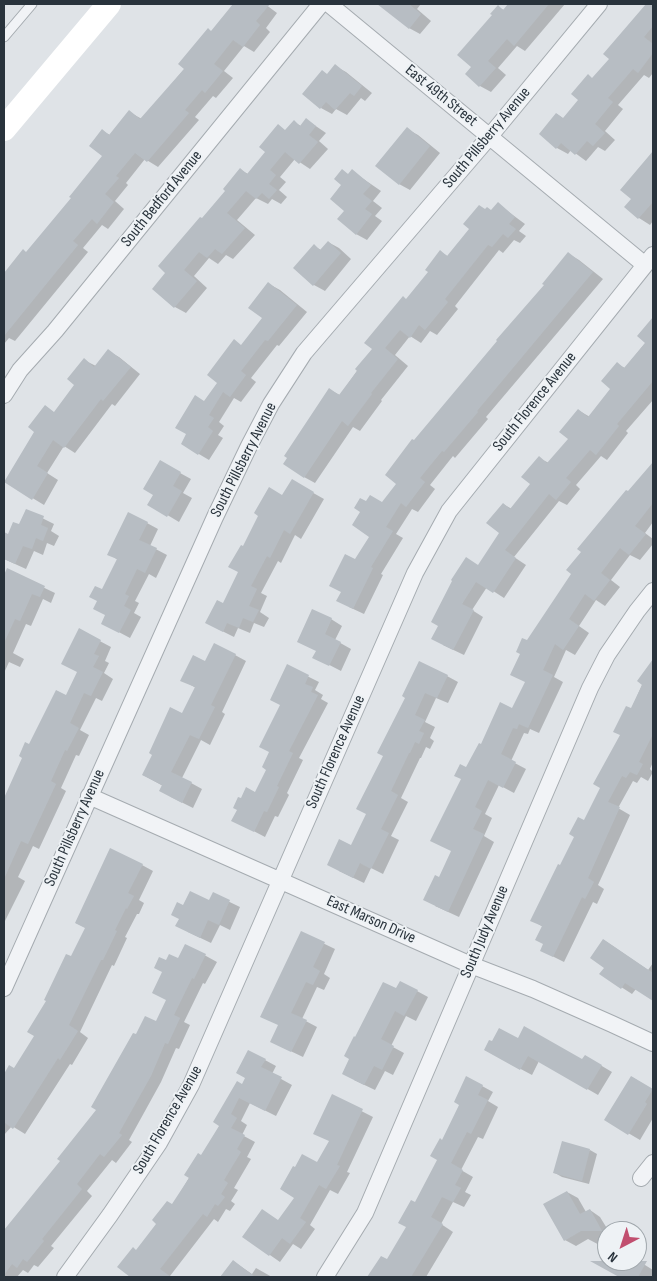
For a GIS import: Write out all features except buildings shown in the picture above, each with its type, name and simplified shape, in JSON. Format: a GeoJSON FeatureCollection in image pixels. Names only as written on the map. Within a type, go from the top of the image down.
{"type":"FeatureCollection","features":[{"type":"Feature","properties":{"kind":"main road"},"geometry":{"type":"LineString","coordinates":[[4,129],[109,4]]}},
{"type":"Feature","properties":{"kind":"street","name":"South Bedford Avenue"},"geometry":{"type":"LineString","coordinates":[[4,395],[20,370],[55,331],[321,4]]}},
{"type":"Feature","properties":{"kind":"street","name":"East 49th Street"},"geometry":{"type":"LineString","coordinates":[[329,4],[490,136],[649,260]]}},
{"type":"Feature","properties":{"kind":"street","name":"South Pillsberry Avenue"},"geometry":{"type":"LineString","coordinates":[[4,988],[215,517],[271,404],[304,353],[490,136],[599,4]]}},
{"type":"Feature","properties":{"kind":"street","name":"South Florence Avenue"},"geometry":{"type":"LineString","coordinates":[[65,1277],[110,1215],[158,1143],[191,1085],[415,573],[449,511],[649,260]]}},
{"type":"Feature","properties":{"kind":"street","name":"South Judy Avenue"},"geometry":{"type":"LineString","coordinates":[[325,1277],[365,1213],[590,688],[607,655],[653,591]]}},
{"type":"Feature","properties":{"kind":"street","name":"East Marson Drive"},"geometry":{"type":"LineString","coordinates":[[89,796],[653,1043]]}},
{"type":"Feature","properties":{"kind":"street"},"geometry":{"type":"LineString","coordinates":[[641,1178],[653,1163]]}},
{"type":"Feature","properties":{"kind":"lane"},"geometry":{"type":"LineString","coordinates":[[4,37],[32,4]]}}]}
